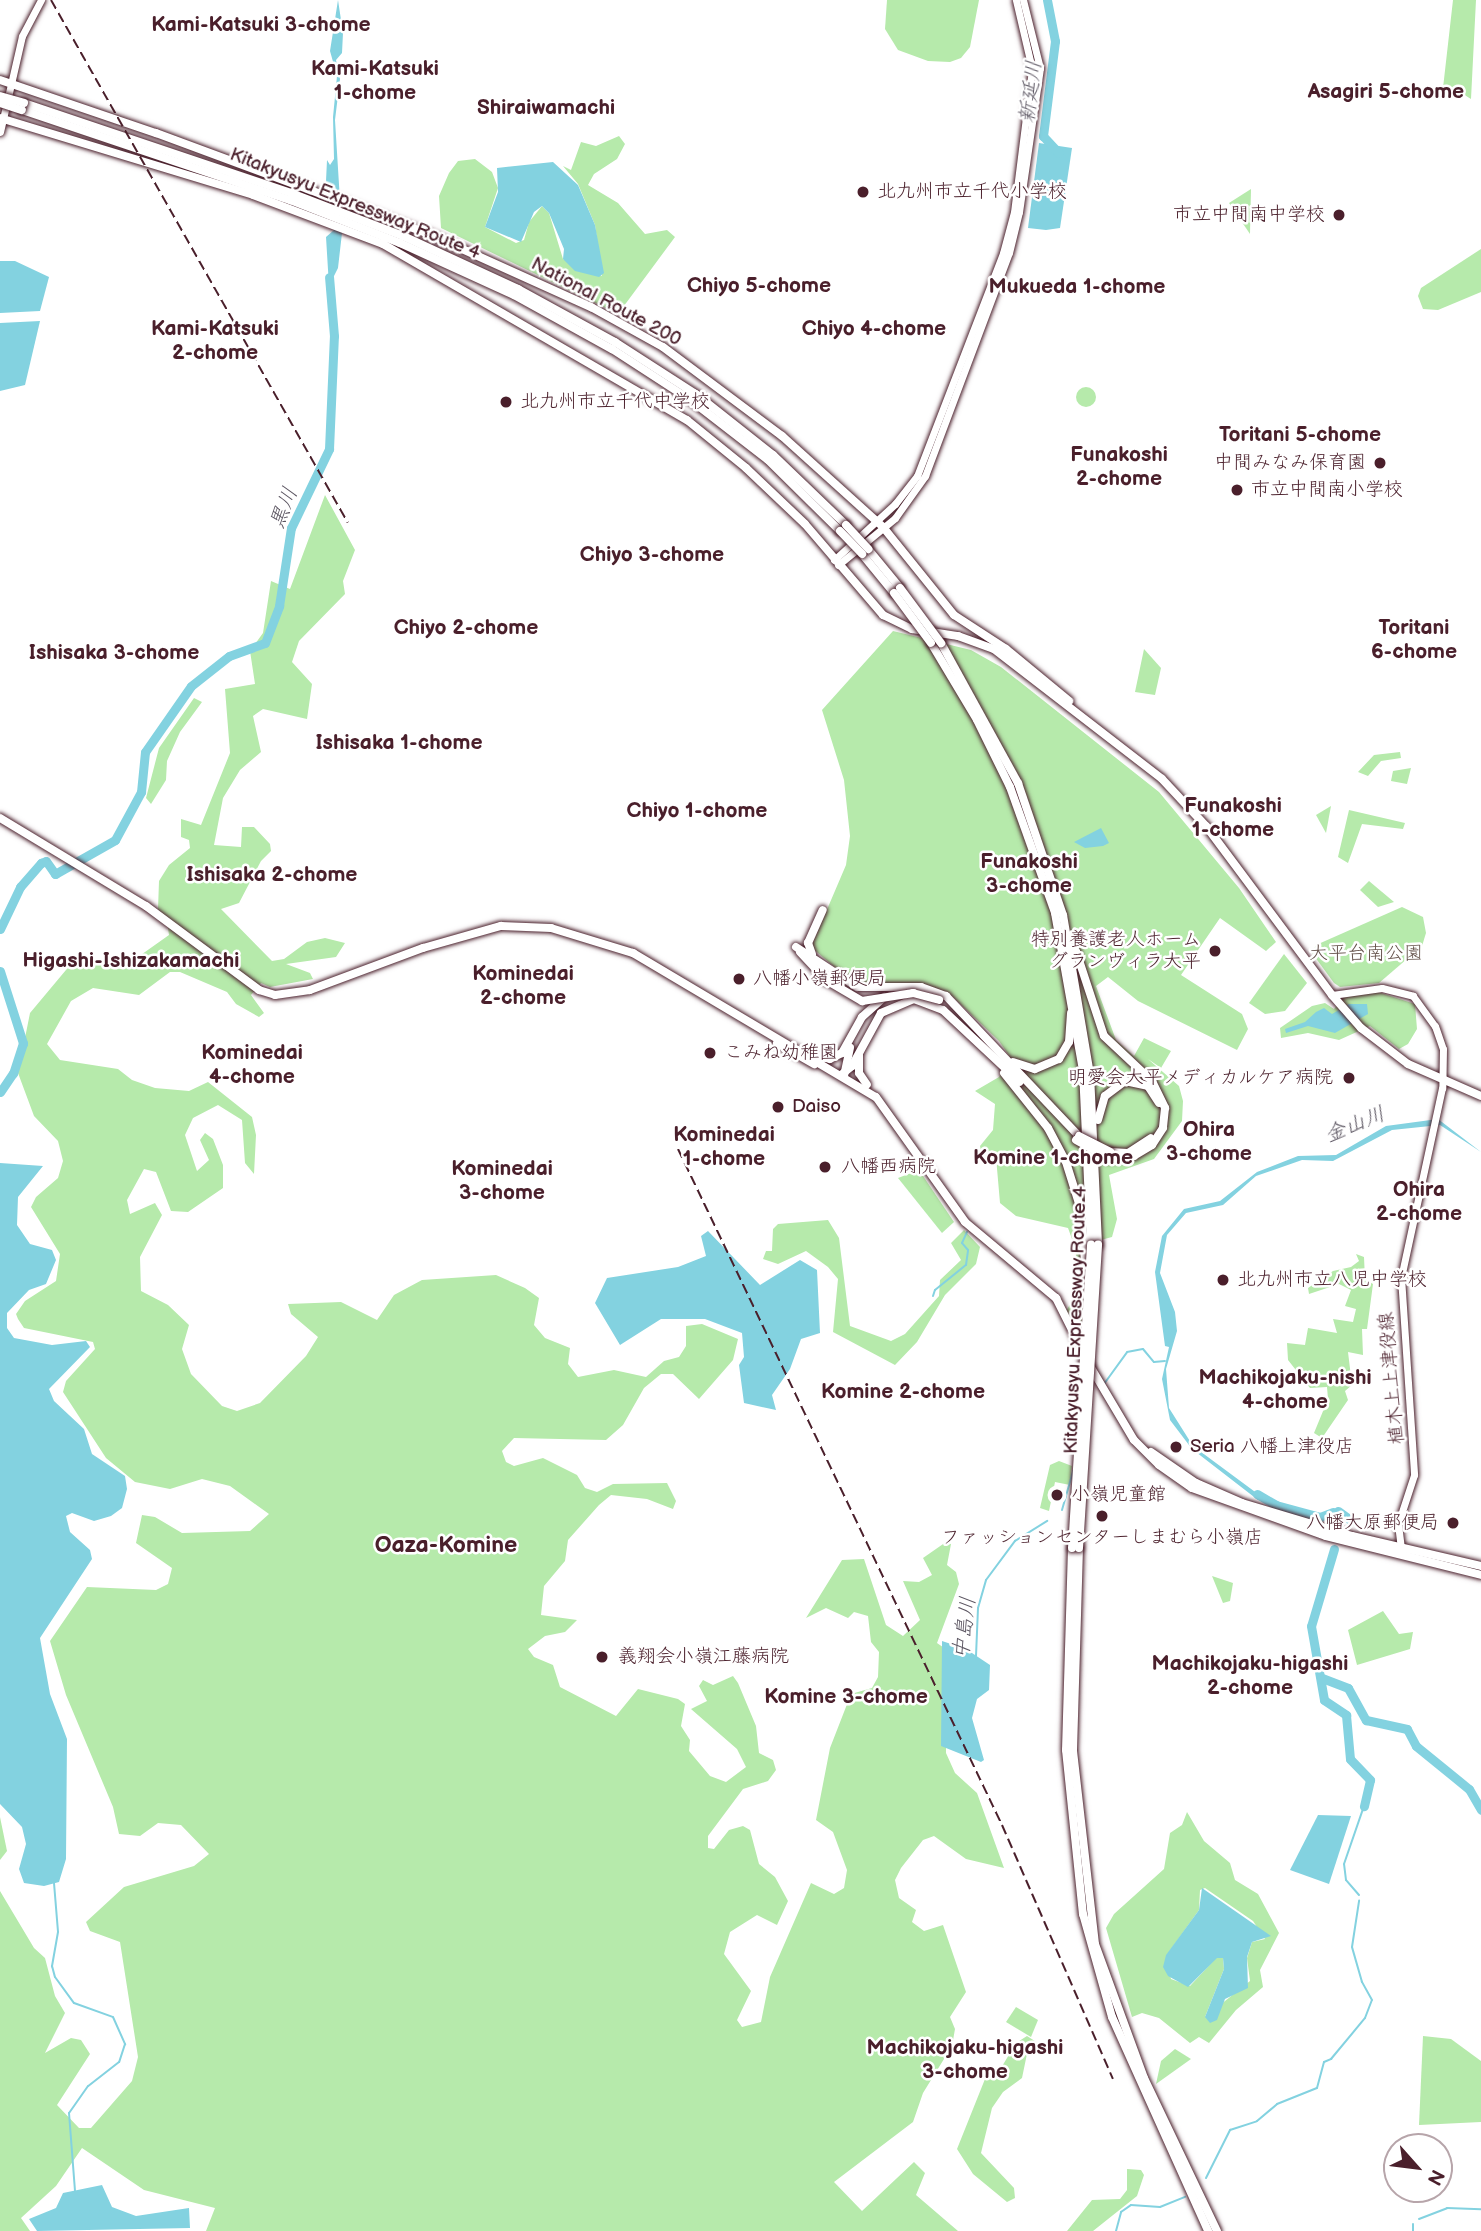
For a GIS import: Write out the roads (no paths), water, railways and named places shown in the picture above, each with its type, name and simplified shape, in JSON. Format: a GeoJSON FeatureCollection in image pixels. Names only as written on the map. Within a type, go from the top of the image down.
{"type":"FeatureCollection","features":[{"type":"Feature","properties":{"kind":"highway","name":"National Route 200"},"geometry":{"type":"LineString","coordinates":[[0,80],[156,132],[344,206],[460,247],[591,307],[663,347],[782,436],[879,525],[954,615],[1006,649],[1192,809],[1339,1005],[1361,1028],[1408,1064],[1443,1082],[1481,1096]]}},
{"type":"Feature","properties":{"kind":"highway","name":"Kitakyusyu Expressway Route 4"},"geometry":{"type":"LineString","coordinates":[[0,96],[23,107],[165,153],[402,239],[568,315],[666,374],[773,455],[865,552],[941,643],[1006,759],[1047,874],[1065,953],[1083,1070],[1091,1245],[1076,1548],[1073,1751],[1095,1944],[1144,2078],[1216,2231]]}},
{"type":"Feature","properties":{"kind":"highway","name":"Kitakyusyu Expressway Route 4"},"geometry":{"type":"LineString","coordinates":[[0,103],[23,107]]}},
{"type":"Feature","properties":{"kind":"highway","name":"National Route 200"},"geometry":{"type":"LineString","coordinates":[[2,118],[345,228],[383,244],[433,276],[540,331],[687,421],[774,494],[883,615],[912,629],[958,636],[994,649],[1091,722]]}},
{"type":"Feature","properties":{"kind":"highway","name":"Kitakyusyu Expressway Route 4"},"geometry":{"type":"LineString","coordinates":[[897,590],[993,751],[1047,874]]}},
{"type":"Feature","properties":{"kind":"highway"},"geometry":{"type":"LineString","coordinates":[[0,818],[151,909],[259,990],[275,995],[310,990],[423,948],[501,926],[527,925],[583,935],[633,953],[673,974],[843,1077],[889,1109]]}},
{"type":"Feature","properties":{"kind":"highway"},"geometry":{"type":"LineString","coordinates":[[995,1046],[1018,1065],[1035,1069],[1059,1059],[1069,1042],[1070,1000],[1047,874]]}},
{"type":"Feature","properties":{"kind":"highway"},"geometry":{"type":"LineString","coordinates":[[1047,874],[1097,1024],[1112,1046],[1152,1081],[1165,1108],[1163,1128],[1152,1145],[1134,1156],[1109,1155],[1077,1138],[984,1049],[939,1000],[913,993],[862,1001],[825,980],[796,947],[827,970],[865,989],[921,987],[946,996],[995,1046],[1077,1138]]}},
{"type":"Feature","properties":{"kind":"highway"},"geometry":{"type":"LineString","coordinates":[[823,910],[808,948],[827,970]]}},
{"type":"Feature","properties":{"kind":"highway"},"geometry":{"type":"LineString","coordinates":[[673,974],[782,1046],[843,1077],[901,1127]]}},
{"type":"Feature","properties":{"kind":"highway"},"geometry":{"type":"LineString","coordinates":[[793,1046],[834,1058],[845,1049],[859,1022],[887,995],[921,987]]}},
{"type":"Feature","properties":{"kind":"highway"},"geometry":{"type":"LineString","coordinates":[[843,1077],[881,1013],[914,999],[938,1006],[968,1032]]}},
{"type":"Feature","properties":{"kind":"highway"},"geometry":{"type":"LineString","coordinates":[[843,1077],[859,1022]]}},
{"type":"Feature","properties":{"kind":"highway"},"geometry":{"type":"LineString","coordinates":[[863,1042],[859,1073],[889,1109],[965,1222],[1056,1298],[1108,1402],[1134,1440],[1220,1495],[1481,1575]]}},
{"type":"Feature","properties":{"kind":"highway"},"geometry":{"type":"LineString","coordinates":[[984,1049],[1058,1143],[1074,1185],[1091,1245]]}},
{"type":"Feature","properties":{"kind":"highway"},"geometry":{"type":"LineString","coordinates":[[1091,1245],[1100,1111],[1105,1096],[1117,1084],[1140,1082],[1158,1100],[1158,1126],[1139,1148],[1109,1155]]}},
{"type":"Feature","properties":{"kind":"highway","name":"Kitakyusyu Expressway Route 4"},"geometry":{"type":"LineString","coordinates":[[1091,1245],[1066,1750],[1083,1914],[1111,2017],[1208,2231]]}},
{"type":"Feature","properties":{"kind":"highway"},"geometry":{"type":"LineString","coordinates":[[1402,1552],[1481,1566]]}},
{"type":"Feature","properties":{"kind":"main road"},"geometry":{"type":"LineString","coordinates":[[0,132],[22,36],[41,0]]}},
{"type":"Feature","properties":{"kind":"main road"},"geometry":{"type":"LineString","coordinates":[[879,525],[909,489],[924,462],[1011,228],[1032,69],[1016,0]]}},
{"type":"Feature","properties":{"kind":"main road"},"geometry":{"type":"LineString","coordinates":[[836,563],[879,525],[908,504],[932,463],[1016,230],[1040,68],[1023,0]]}},
{"type":"Feature","properties":{"kind":"main road","name":"植木上上津役線"},"geometry":{"type":"LineString","coordinates":[[1332,995],[1382,988],[1416,998],[1441,1040],[1443,1082],[1401,1277],[1414,1464],[1398,1524],[1402,1552]]}},
{"type":"Feature","properties":{"kind":"water"},"geometry":{"type":"Polygon","coordinates":[[[338,0],[343,33],[342,53],[336,60],[340,79],[335,120],[342,233],[338,268],[329,286],[326,237],[334,230],[326,181],[327,160],[330,165],[334,159],[333,117],[337,76],[330,51],[338,0]]]}},
{"type":"Feature","properties":{"kind":"water"},"geometry":{"type":"Polygon","coordinates":[[[1039,143],[1072,148],[1060,228],[1028,228],[1039,143]]]}},
{"type":"Feature","properties":{"kind":"water"},"geometry":{"type":"Polygon","coordinates":[[[553,162],[578,185],[595,225],[604,273],[599,277],[575,271],[563,259],[564,249],[549,213],[542,206],[534,212],[521,242],[485,227],[498,192],[497,168],[553,162]]]}},
{"type":"Feature","properties":{"kind":"water"},"geometry":{"type":"Polygon","coordinates":[[[0,261],[15,261],[49,277],[40,311],[0,313],[0,261]]]}},
{"type":"Feature","properties":{"kind":"water"},"geometry":{"type":"Polygon","coordinates":[[[40,321],[25,385],[0,391],[0,323],[40,321]]]}},
{"type":"Feature","properties":{"kind":"water"},"geometry":{"type":"Polygon","coordinates":[[[1101,828],[1109,843],[1085,848],[1074,842],[1101,828]]]}},
{"type":"Feature","properties":{"kind":"water"},"geometry":{"type":"Polygon","coordinates":[[[1349,1004],[1367,1004],[1368,1014],[1335,1033],[1308,1026],[1286,1033],[1285,1029],[1305,1022],[1324,1008],[1332,1014],[1349,1004]]]}},
{"type":"Feature","properties":{"kind":"water"},"geometry":{"type":"Polygon","coordinates":[[[1438,1119],[1481,1152],[1440,1125],[1392,1130],[1333,1161],[1302,1160],[1256,1176],[1223,1205],[1186,1213],[1167,1235],[1160,1273],[1175,1312],[1177,1331],[1166,1369],[1169,1408],[1193,1446],[1266,1500],[1258,1500],[1192,1449],[1170,1420],[1162,1379],[1169,1347],[1165,1346],[1155,1272],[1162,1236],[1184,1209],[1220,1201],[1257,1172],[1298,1156],[1336,1155],[1386,1126],[1438,1119]]]}},
{"type":"Feature","properties":{"kind":"water"},"geometry":{"type":"Polygon","coordinates":[[[0,1163],[43,1166],[18,1197],[17,1225],[30,1244],[52,1250],[56,1260],[46,1284],[29,1290],[7,1313],[7,1328],[14,1338],[52,1345],[86,1341],[90,1347],[49,1389],[54,1401],[84,1429],[92,1454],[125,1476],[127,1489],[122,1508],[111,1516],[94,1521],[72,1513],[66,1516],[70,1532],[90,1550],[92,1559],[40,1638],[50,1694],[67,1739],[66,1859],[59,1882],[44,1886],[24,1883],[19,1869],[26,1844],[22,1827],[0,1804],[0,1163]]]}},
{"type":"Feature","properties":{"kind":"water"},"geometry":{"type":"Polygon","coordinates":[[[708,1231],[760,1285],[800,1260],[817,1270],[820,1333],[801,1339],[790,1369],[772,1395],[776,1410],[744,1403],[739,1365],[744,1357],[742,1333],[705,1319],[661,1319],[620,1345],[595,1303],[607,1278],[678,1267],[706,1256],[701,1236],[708,1231]]]}},
{"type":"Feature","properties":{"kind":"water"},"geometry":{"type":"Polygon","coordinates":[[[942,1641],[966,1649],[990,1665],[989,1690],[977,1699],[972,1718],[984,1760],[981,1762],[941,1746],[942,1641]]]}},
{"type":"Feature","properties":{"kind":"water"},"geometry":{"type":"Polygon","coordinates":[[[1318,1815],[1351,1816],[1329,1884],[1290,1870],[1318,1815]]]}},
{"type":"Feature","properties":{"kind":"water"},"geometry":{"type":"Polygon","coordinates":[[[1202,1888],[1271,1936],[1252,1942],[1247,1957],[1248,1988],[1225,1999],[1217,2020],[1210,2023],[1205,2017],[1224,1969],[1223,1958],[1217,1958],[1188,1987],[1168,1976],[1163,1967],[1166,1955],[1199,1910],[1202,1888]]]}},
{"type":"Feature","properties":{"kind":"water"},"geometry":{"type":"Polygon","coordinates":[[[102,2185],[112,2207],[136,2216],[189,2208],[190,2228],[37,2231],[29,2219],[56,2208],[63,2193],[102,2185]]]}},
{"type":"Feature","properties":{"kind":"waterway","name":"新延川"},"geometry":{"type":"LineString","coordinates":[[1047,0],[1055,41],[1043,136],[1059,153]]}},
{"type":"Feature","properties":{"kind":"waterway","name":"黒川"},"geometry":{"type":"LineString","coordinates":[[0,929],[20,887],[41,863],[46,861],[55,874],[115,840],[141,792],[145,752],[191,686],[229,656],[265,643],[279,606],[291,528],[329,449],[334,336],[329,277]]}},
{"type":"Feature","properties":{"kind":"waterway","name":"黒川"},"geometry":{"type":"LineString","coordinates":[[0,971],[23,1043],[13,1073],[0,1092]]}},
{"type":"Feature","properties":{"kind":"waterway"},"geometry":{"type":"LineString","coordinates":[[933,1296],[935,1290],[966,1265],[968,1250],[962,1243],[967,1232]]}},
{"type":"Feature","properties":{"kind":"waterway","name":"中島川"},"geometry":{"type":"LineString","coordinates":[[1104,1384],[1127,1352],[1143,1349],[1154,1362],[1165,1361]]}},
{"type":"Feature","properties":{"kind":"waterway","name":"中島川"},"geometry":{"type":"LineString","coordinates":[[1062,1510],[1073,1471]]}},
{"type":"Feature","properties":{"kind":"waterway","name":"金山川"},"geometry":{"type":"LineString","coordinates":[[1257,1494],[1276,1505],[1320,1517],[1333,1512]]}},
{"type":"Feature","properties":{"kind":"waterway","name":"金山川"},"geometry":{"type":"LineString","coordinates":[[1338,1511],[1352,1521]]}},
{"type":"Feature","properties":{"kind":"waterway","name":"中島川"},"geometry":{"type":"LineString","coordinates":[[976,1656],[978,1608],[986,1580],[1015,1541],[1047,1521]]}},
{"type":"Feature","properties":{"kind":"waterway","name":"金山川"},"geometry":{"type":"LineString","coordinates":[[1334,1549],[1311,1626],[1324,1700],[1346,1715],[1350,1759],[1370,1780],[1364,1806]]}},
{"type":"Feature","properties":{"kind":"waterway"},"geometry":{"type":"LineString","coordinates":[[1322,1678],[1348,1688],[1366,1720],[1407,1729],[1416,1746],[1469,1789],[1481,1810]]}},
{"type":"Feature","properties":{"kind":"waterway"},"geometry":{"type":"LineString","coordinates":[[1359,1895],[1346,1880],[1344,1864],[1364,1806]]}},
{"type":"Feature","properties":{"kind":"waterway"},"geometry":{"type":"LineString","coordinates":[[54,1883],[58,1932],[52,1966],[55,1977],[74,2003],[113,2017],[125,2044],[119,2062],[88,2086],[69,2113],[75,2191]]}},
{"type":"Feature","properties":{"kind":"waterway"},"geometry":{"type":"LineString","coordinates":[[1206,2178],[1230,2130],[1257,2121],[1277,2104],[1317,2088],[1324,2062],[1331,2059],[1365,2018],[1372,2000],[1362,1982],[1352,1947],[1359,1901]]}},
{"type":"Feature","properties":{"kind":"waterway"},"geometry":{"type":"LineString","coordinates":[[1116,2231],[1121,2212],[1131,2205],[1160,2207],[1185,2197]]}},
{"type":"Feature","properties":{"kind":"waterway"},"geometry":{"type":"LineString","coordinates":[[1419,2219],[1447,2208],[1481,2209]]}},
{"type":"Feature","properties":{"kind":"waterway"},"geometry":{"type":"LineString","coordinates":[[1413,2224],[1413,2231]]}},
{"type":"Feature","properties":{"kind":"railway"},"geometry":{"type":"LineString","coordinates":[[51,0],[348,523]]}},
{"type":"Feature","properties":{"kind":"railway"},"geometry":{"type":"LineString","coordinates":[[678,1149],[1002,1825],[1113,2079]]}},
{"type":"Feature","properties":{"kind":"place","name":"北九州市立千代小学校"},"geometry":{"type":"Point","coordinates":[863,192]}},
{"type":"Feature","properties":{"kind":"place","name":"市立中間南中学校"},"geometry":{"type":"Point","coordinates":[1339,215]}},
{"type":"Feature","properties":{"kind":"place","name":"北九州市立千代中学校"},"geometry":{"type":"Point","coordinates":[506,402]}},
{"type":"Feature","properties":{"kind":"place","name":"中間みなみ保育園"},"geometry":{"type":"Point","coordinates":[1380,463]}},
{"type":"Feature","properties":{"kind":"place","name":"市立中間南小学校"},"geometry":{"type":"Point","coordinates":[1237,490]}},
{"type":"Feature","properties":{"kind":"place","name":"特別養護老人ホーム グランヴィラ大平"},"geometry":{"type":"Point","coordinates":[1215,951]}},
{"type":"Feature","properties":{"kind":"place","name":"八幡小嶺郵便局"},"geometry":{"type":"Point","coordinates":[739,979]}},
{"type":"Feature","properties":{"kind":"place","name":"こみね幼稚園"},"geometry":{"type":"Point","coordinates":[710,1053]}},
{"type":"Feature","properties":{"kind":"place","name":"明愛会大平メディカルケア病院"},"geometry":{"type":"Point","coordinates":[1349,1078]}},
{"type":"Feature","properties":{"kind":"place","name":"Daiso"},"geometry":{"type":"Point","coordinates":[778,1107]}},
{"type":"Feature","properties":{"kind":"place","name":"八幡西病院"},"geometry":{"type":"Point","coordinates":[825,1167]}},
{"type":"Feature","properties":{"kind":"place","name":"北九州市立八児中学校"},"geometry":{"type":"Point","coordinates":[1223,1280]}},
{"type":"Feature","properties":{"kind":"place","name":"Seria 八幡上津役店"},"geometry":{"type":"Point","coordinates":[1176,1447]}},
{"type":"Feature","properties":{"kind":"place","name":"小嶺児童館"},"geometry":{"type":"Point","coordinates":[1057,1495]}},
{"type":"Feature","properties":{"kind":"place","name":"ファッションセンターしまむら小嶺店"},"geometry":{"type":"Point","coordinates":[1102,1516]}},
{"type":"Feature","properties":{"kind":"place","name":"八幡大原郵便局"},"geometry":{"type":"Point","coordinates":[1453,1523]}},
{"type":"Feature","properties":{"kind":"place","name":"義翔会小嶺江藤病院"},"geometry":{"type":"Point","coordinates":[602,1657]}},
{"type":"Feature","properties":{"kind":"district","name":"Kami-Katsuki 3-chome"},"geometry":{"type":"Point","coordinates":[261,25]}},
{"type":"Feature","properties":{"kind":"district","name":"Kami-Katsuki 1-chome"},"geometry":{"type":"Point","coordinates":[375,81]}},
{"type":"Feature","properties":{"kind":"district","name":"Asagiri 5-chome"},"geometry":{"type":"Point","coordinates":[1386,92]}},
{"type":"Feature","properties":{"kind":"district","name":"Shiraiwamachi"},"geometry":{"type":"Point","coordinates":[546,108]}},
{"type":"Feature","properties":{"kind":"district","name":"Chiyo 5-chome"},"geometry":{"type":"Point","coordinates":[759,286]}},
{"type":"Feature","properties":{"kind":"district","name":"Mukueda 1-chome"},"geometry":{"type":"Point","coordinates":[1077,287]}},
{"type":"Feature","properties":{"kind":"district","name":"Chiyo 4-chome"},"geometry":{"type":"Point","coordinates":[874,329]}},
{"type":"Feature","properties":{"kind":"district","name":"Kami-Katsuki 2-chome"},"geometry":{"type":"Point","coordinates":[215,341]}},
{"type":"Feature","properties":{"kind":"district","name":"Toritani 5-chome"},"geometry":{"type":"Point","coordinates":[1300,435]}},
{"type":"Feature","properties":{"kind":"district","name":"Funakoshi 2-chome"},"geometry":{"type":"Point","coordinates":[1119,467]}},
{"type":"Feature","properties":{"kind":"district","name":"Chiyo 3-chome"},"geometry":{"type":"Point","coordinates":[652,555]}},
{"type":"Feature","properties":{"kind":"district","name":"Chiyo 2-chome"},"geometry":{"type":"Point","coordinates":[466,628]}},
{"type":"Feature","properties":{"kind":"district","name":"Toritani 6-chome"},"geometry":{"type":"Point","coordinates":[1414,640]}},
{"type":"Feature","properties":{"kind":"district","name":"Ishisaka 3-chome"},"geometry":{"type":"Point","coordinates":[114,653]}},
{"type":"Feature","properties":{"kind":"district","name":"Ishisaka 1-chome"},"geometry":{"type":"Point","coordinates":[399,743]}},
{"type":"Feature","properties":{"kind":"district","name":"Chiyo 1-chome"},"geometry":{"type":"Point","coordinates":[697,811]}},
{"type":"Feature","properties":{"kind":"district","name":"Funakoshi 1-chome"},"geometry":{"type":"Point","coordinates":[1233,818]}},
{"type":"Feature","properties":{"kind":"district","name":"Funakoshi 3-chome"},"geometry":{"type":"Point","coordinates":[1029,874]}},
{"type":"Feature","properties":{"kind":"district","name":"Ishisaka 2-chome"},"geometry":{"type":"Point","coordinates":[272,875]}},
{"type":"Feature","properties":{"kind":"district","name":"Higashi-Ishizakamachi"},"geometry":{"type":"Point","coordinates":[131,961]}},
{"type":"Feature","properties":{"kind":"district","name":"Kominedai 2-chome"},"geometry":{"type":"Point","coordinates":[523,986]}},
{"type":"Feature","properties":{"kind":"district","name":"Kominedai 4-chome"},"geometry":{"type":"Point","coordinates":[252,1065]}},
{"type":"Feature","properties":{"kind":"district","name":"Ohira 3-chome"},"geometry":{"type":"Point","coordinates":[1209,1142]}},
{"type":"Feature","properties":{"kind":"district","name":"Kominedai 1-chome"},"geometry":{"type":"Point","coordinates":[724,1147]}},
{"type":"Feature","properties":{"kind":"district","name":"Komine 1-chome"},"geometry":{"type":"Point","coordinates":[1053,1158]}},
{"type":"Feature","properties":{"kind":"district","name":"Kominedai 3-chome"},"geometry":{"type":"Point","coordinates":[502,1181]}},
{"type":"Feature","properties":{"kind":"district","name":"Ohira 2-chome"},"geometry":{"type":"Point","coordinates":[1419,1202]}},
{"type":"Feature","properties":{"kind":"district","name":"Machikojaku-nishi 4-chome"},"geometry":{"type":"Point","coordinates":[1285,1390]}},
{"type":"Feature","properties":{"kind":"district","name":"Komine 2-chome"},"geometry":{"type":"Point","coordinates":[903,1392]}},
{"type":"Feature","properties":{"kind":"district","name":"Oaza-Komine"},"geometry":{"type":"Point","coordinates":[446,1545]}},
{"type":"Feature","properties":{"kind":"district","name":"Machikojaku-higashi 2-chome"},"geometry":{"type":"Point","coordinates":[1250,1676]}},
{"type":"Feature","properties":{"kind":"district","name":"Komine 3-chome"},"geometry":{"type":"Point","coordinates":[846,1697]}},
{"type":"Feature","properties":{"kind":"district","name":"Machikojaku-higashi 3-chome"},"geometry":{"type":"Point","coordinates":[965,2060]}},
{"type":"Feature","properties":{"kind":"park label","name":"大平台南公園"},"geometry":{"type":"Point","coordinates":[1366,954]}}]}
